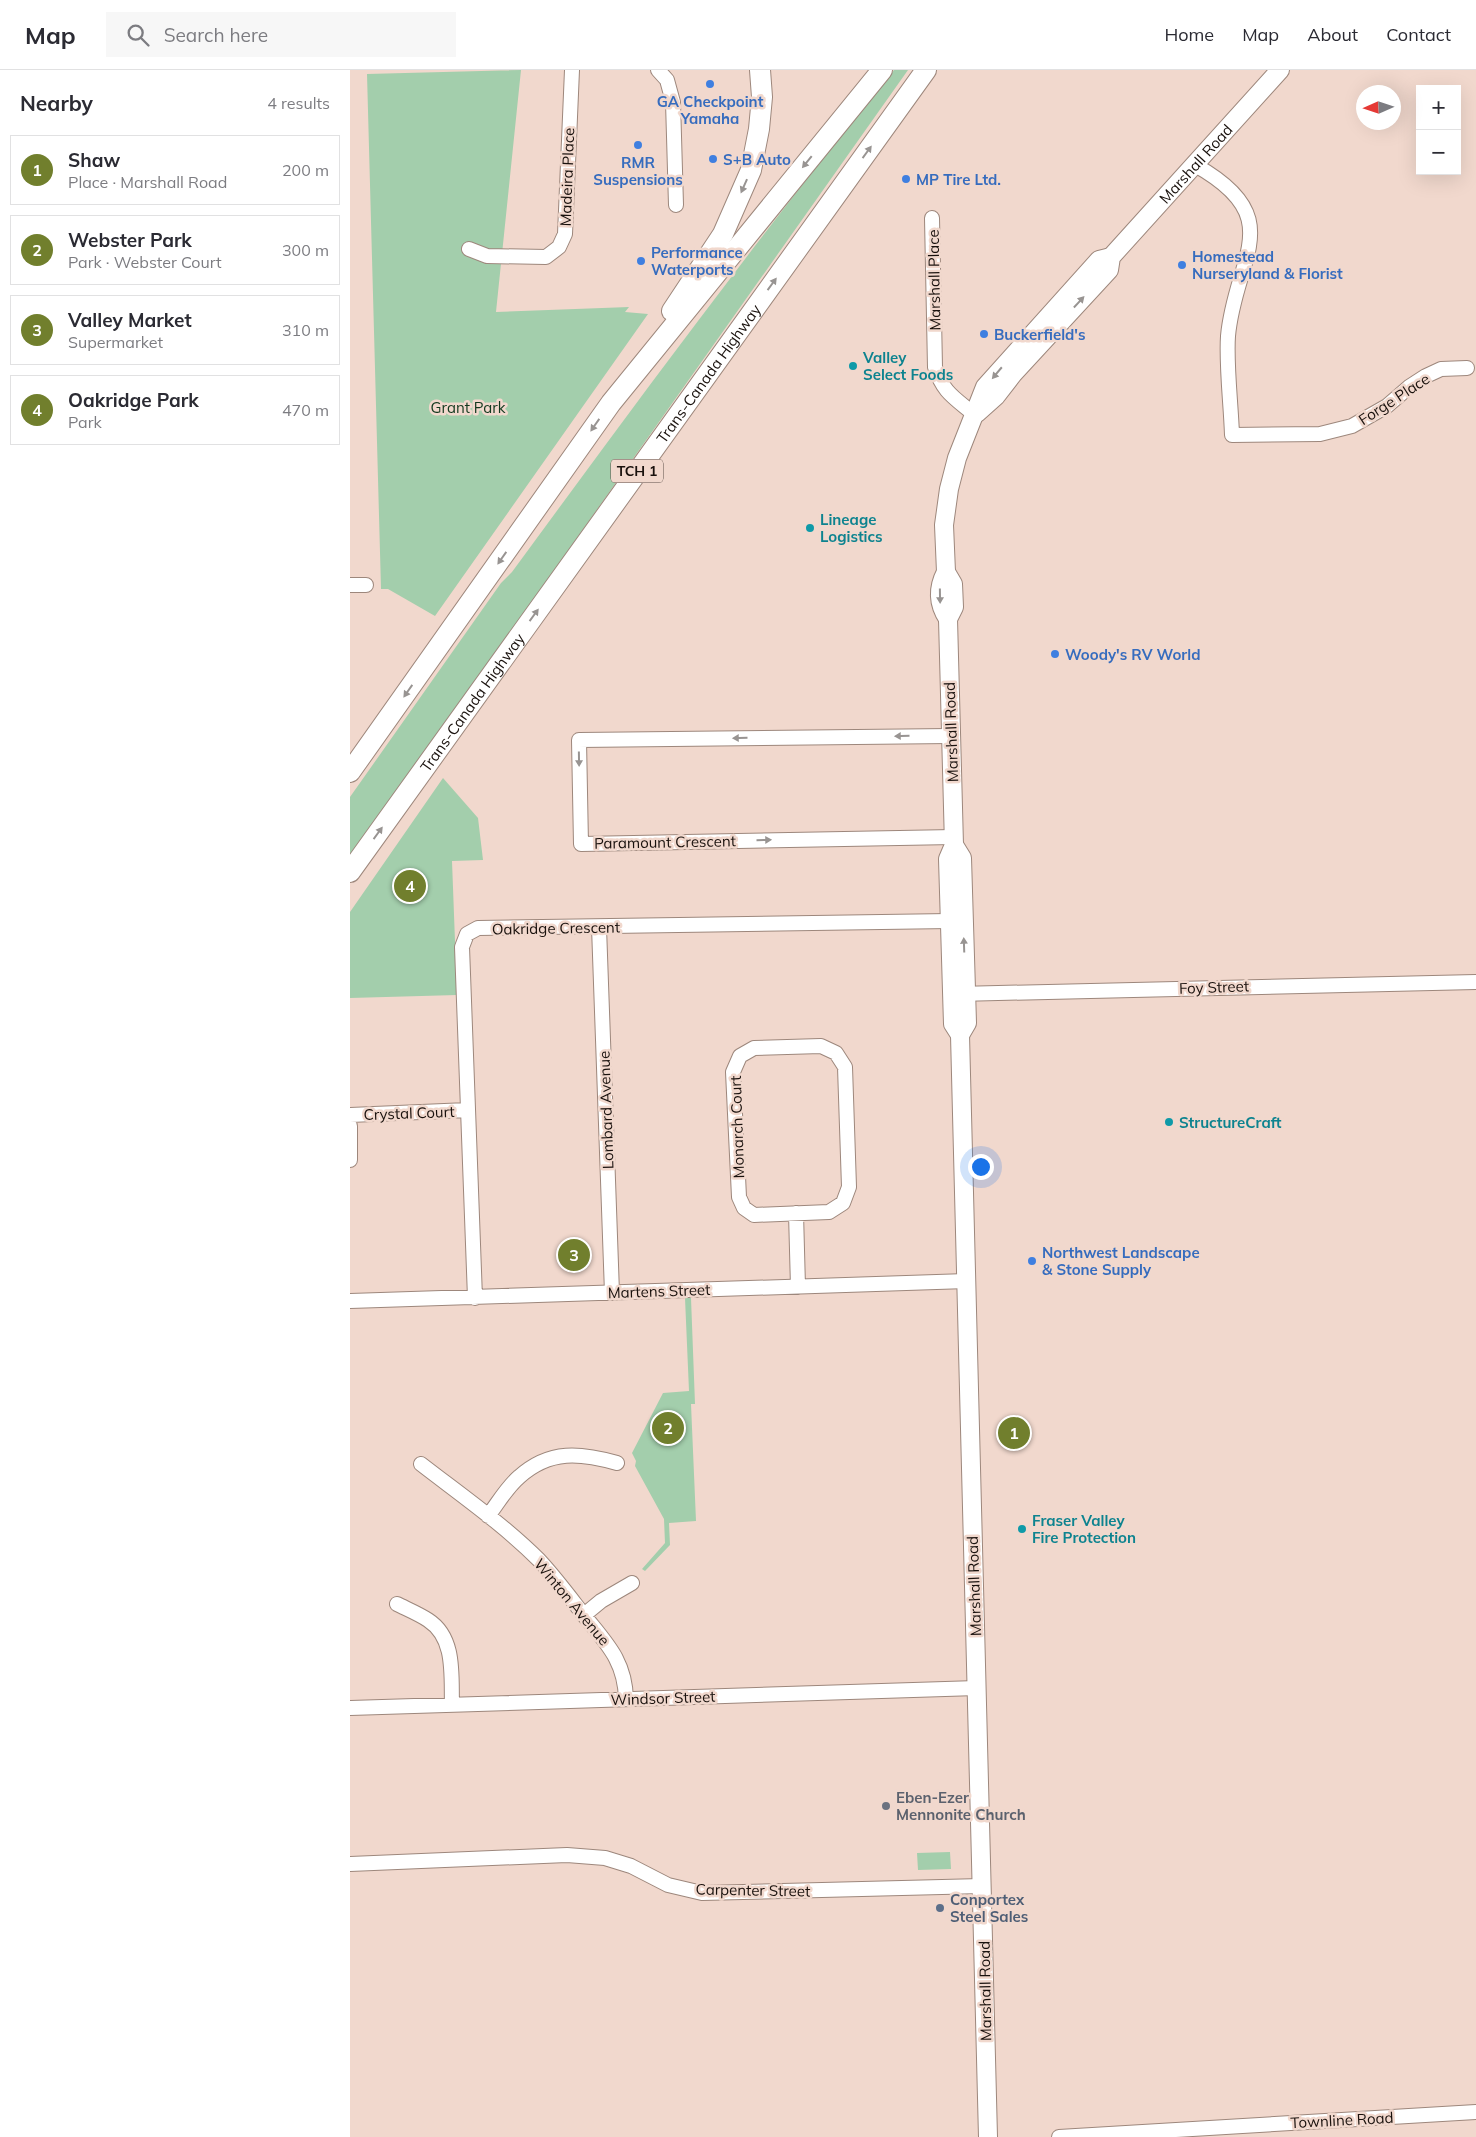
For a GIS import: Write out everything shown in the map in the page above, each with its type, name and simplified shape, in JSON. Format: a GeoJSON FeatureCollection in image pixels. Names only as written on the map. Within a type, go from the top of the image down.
{"type":"FeatureCollection","features":[{"type":"Feature","properties":{"kind":"highway"},"geometry":{"type":"LineString","coordinates":[[350,772],[611,403],[722,234],[751,170],[759,129],[762,98],[760,70]]}},
{"type":"Feature","properties":{"kind":"highway"},"geometry":{"type":"LineString","coordinates":[[611,403],[882,70]]}},
{"type":"Feature","properties":{"kind":"highway","name":"Trans-Canada Highway"},"geometry":{"type":"LineString","coordinates":[[350,872],[926,70]]}},
{"type":"Feature","properties":{"kind":"main road","name":"Marshall Road"},"geometry":{"type":"LineString","coordinates":[[959,994],[950,922],[948,858],[954,841],[948,620],[940,608],[940,585],[946,572],[944,525],[956,458],[985,387],[1100,260],[1111,257],[1280,70]]}},
{"type":"Feature","properties":{"kind":"main road","name":"Marshall Road"},"geometry":{"type":"LineString","coordinates":[[975,415],[996,396],[1013,374],[1109,270],[1111,257]]}},
{"type":"Feature","properties":{"kind":"main road"},"geometry":{"type":"LineString","coordinates":[[1013,374],[1035,340],[1056,317],[1053,311]]}},
{"type":"Feature","properties":{"kind":"main road","name":"Marshall Road"},"geometry":{"type":"LineString","coordinates":[[954,841],[962,858],[959,994],[953,1024],[960,1035],[988,2137]]}},
{"type":"Feature","properties":{"kind":"street","name":"Madeira Place"},"geometry":{"type":"LineString","coordinates":[[469,249],[487,256],[546,257],[559,247],[565,234],[572,70]]}},
{"type":"Feature","properties":{"kind":"street"},"geometry":{"type":"LineString","coordinates":[[658,70],[667,80],[672,102],[676,205]]}},
{"type":"Feature","properties":{"kind":"street","name":"Forge Place"},"geometry":{"type":"LineString","coordinates":[[1194,165],[1215,177],[1238,198],[1248,215],[1251,236],[1248,255],[1231,316],[1228,337],[1232,435],[1320,434],[1352,426],[1387,406],[1409,386],[1426,376],[1441,369],[1467,368]]}},
{"type":"Feature","properties":{"kind":"street","name":"Marshall Place"},"geometry":{"type":"LineString","coordinates":[[932,218],[935,367],[940,382],[948,392],[975,415]]}},
{"type":"Feature","properties":{"kind":"street"},"geometry":{"type":"LineString","coordinates":[[350,585],[366,585]]}},
{"type":"Feature","properties":{"kind":"street","name":"Paramount Crescent"},"geometry":{"type":"LineString","coordinates":[[951,736],[579,740],[581,844],[954,841]]}},
{"type":"Feature","properties":{"kind":"street","name":"Oakridge Crescent"},"geometry":{"type":"LineString","coordinates":[[475,1298],[462,947],[467,934],[478,928],[950,922]]}},
{"type":"Feature","properties":{"kind":"street","name":"Lombard Avenue"},"geometry":{"type":"LineString","coordinates":[[599,927],[612,1293]]}},
{"type":"Feature","properties":{"kind":"street","name":"Foy Street"},"geometry":{"type":"LineString","coordinates":[[959,994],[1476,982]]}},
{"type":"Feature","properties":{"kind":"street","name":"Monarch Court"},"geometry":{"type":"LineString","coordinates":[[821,1046],[836,1053],[845,1067],[849,1188],[843,1203],[829,1212],[796,1213],[754,1214],[744,1208],[739,1197],[733,1072],[740,1056],[754,1048],[821,1046]]}},
{"type":"Feature","properties":{"kind":"street","name":"Crystal Court"},"geometry":{"type":"LineString","coordinates":[[350,1115],[468,1110]]}},
{"type":"Feature","properties":{"kind":"street","name":"Crystal Court"},"geometry":{"type":"LineString","coordinates":[[350,1126],[350,1160]]}},
{"type":"Feature","properties":{"kind":"street"},"geometry":{"type":"LineString","coordinates":[[796,1213],[798,1287]]}},
{"type":"Feature","properties":{"kind":"street","name":"Martens Street"},"geometry":{"type":"LineString","coordinates":[[350,1302],[967,1281]]}},
{"type":"Feature","properties":{"kind":"street"},"geometry":{"type":"LineString","coordinates":[[488,1516],[518,1478],[534,1465],[554,1456],[589,1455],[617,1463]]}},
{"type":"Feature","properties":{"kind":"street","name":"Winton Avenue"},"geometry":{"type":"LineString","coordinates":[[421,1464],[488,1516],[538,1560],[614,1652],[624,1674],[626,1700]]}},
{"type":"Feature","properties":{"kind":"street"},"geometry":{"type":"LineString","coordinates":[[584,1615],[601,1601],[632,1583]]}},
{"type":"Feature","properties":{"kind":"street"},"geometry":{"type":"LineString","coordinates":[[397,1604],[429,1620],[439,1629],[446,1640],[450,1650],[452,1705]]}},
{"type":"Feature","properties":{"kind":"street","name":"Windsor Street"},"geometry":{"type":"LineString","coordinates":[[350,1708],[977,1688]]}},
{"type":"Feature","properties":{"kind":"street","name":"Carpenter Street"},"geometry":{"type":"LineString","coordinates":[[350,1864],[567,1854],[606,1858],[631,1866],[668,1885],[702,1893],[982,1886]]}},
{"type":"Feature","properties":{"kind":"street","name":"Townline Road"},"geometry":{"type":"LineString","coordinates":[[1059,2137],[1476,2112]]}},
{"type":"Feature","properties":{"kind":"green space","name":"Grant Park"},"geometry":{"type":"Polygon","coordinates":[[[521,70],[496,312],[629,307],[625,312],[648,314],[435,616],[388,589],[381,589],[367,74],[521,70]]]}},
{"type":"Feature","properties":{"kind":"green space"},"geometry":{"type":"Polygon","coordinates":[[[894,70],[908,70],[350,856],[350,797],[501,583],[512,572],[747,256],[894,70]]]}},
{"type":"Feature","properties":{"kind":"green space"},"geometry":{"type":"Polygon","coordinates":[[[443,778],[478,818],[483,860],[452,861],[457,995],[350,998],[350,912],[443,778]]]}},
{"type":"Feature","properties":{"kind":"green space"},"geometry":{"type":"Polygon","coordinates":[[[685,1298],[691,1298],[695,1404],[691,1404],[696,1521],[669,1523],[670,1545],[645,1571],[642,1569],[665,1543],[664,1519],[635,1466],[636,1461],[632,1453],[663,1393],[689,1391],[685,1298]]]}},
{"type":"Feature","properties":{"kind":"green space"},"geometry":{"type":"Polygon","coordinates":[[[950,1852],[951,1869],[918,1870],[917,1853],[950,1852]]]}},
{"type":"Feature","properties":{"kind":"place","name":"GA Checkpoint Yamaha"},"geometry":{"type":"Point","coordinates":[710,84]}},
{"type":"Feature","properties":{"kind":"place","name":"RMR Suspensions"},"geometry":{"type":"Point","coordinates":[638,145]}},
{"type":"Feature","properties":{"kind":"place","name":"S+B Auto"},"geometry":{"type":"Point","coordinates":[713,159]}},
{"type":"Feature","properties":{"kind":"place","name":"MP Tire Ltd."},"geometry":{"type":"Point","coordinates":[906,179]}},
{"type":"Feature","properties":{"kind":"place","name":"Performance Waterports"},"geometry":{"type":"Point","coordinates":[641,261]}},
{"type":"Feature","properties":{"kind":"place","name":"Homestead Nurseryland & Florist"},"geometry":{"type":"Point","coordinates":[1182,265]}},
{"type":"Feature","properties":{"kind":"place","name":"Buckerfield's"},"geometry":{"type":"Point","coordinates":[984,334]}},
{"type":"Feature","properties":{"kind":"place","name":"Valley Select Foods"},"geometry":{"type":"Point","coordinates":[853,366]}},
{"type":"Feature","properties":{"kind":"place","name":"Lineage Logistics"},"geometry":{"type":"Point","coordinates":[810,528]}},
{"type":"Feature","properties":{"kind":"place","name":"Woody's RV World"},"geometry":{"type":"Point","coordinates":[1055,654]}},
{"type":"Feature","properties":{"kind":"place","name":"Oakridge Park"},"geometry":{"type":"Point","coordinates":[410,886]}},
{"type":"Feature","properties":{"kind":"place","name":"StructureCraft"},"geometry":{"type":"Point","coordinates":[1169,1122]}},
{"type":"Feature","properties":{"kind":"place","name":"Valley Market"},"geometry":{"type":"Point","coordinates":[574,1255]}},
{"type":"Feature","properties":{"kind":"place","name":"Northwest Landscape & Stone Supply"},"geometry":{"type":"Point","coordinates":[1032,1261]}},
{"type":"Feature","properties":{"kind":"place","name":"Webster Park"},"geometry":{"type":"Point","coordinates":[668,1428]}},
{"type":"Feature","properties":{"kind":"place","name":"Shaw"},"geometry":{"type":"Point","coordinates":[1014,1433]}},
{"type":"Feature","properties":{"kind":"place","name":"Fraser Valley Fire Protection"},"geometry":{"type":"Point","coordinates":[1022,1529]}},
{"type":"Feature","properties":{"kind":"place","name":"Eben-Ezer Mennonite Church"},"geometry":{"type":"Point","coordinates":[886,1806]}},
{"type":"Feature","properties":{"kind":"place","name":"Conportex Steel Sales"},"geometry":{"type":"Point","coordinates":[940,1908]}}]}
